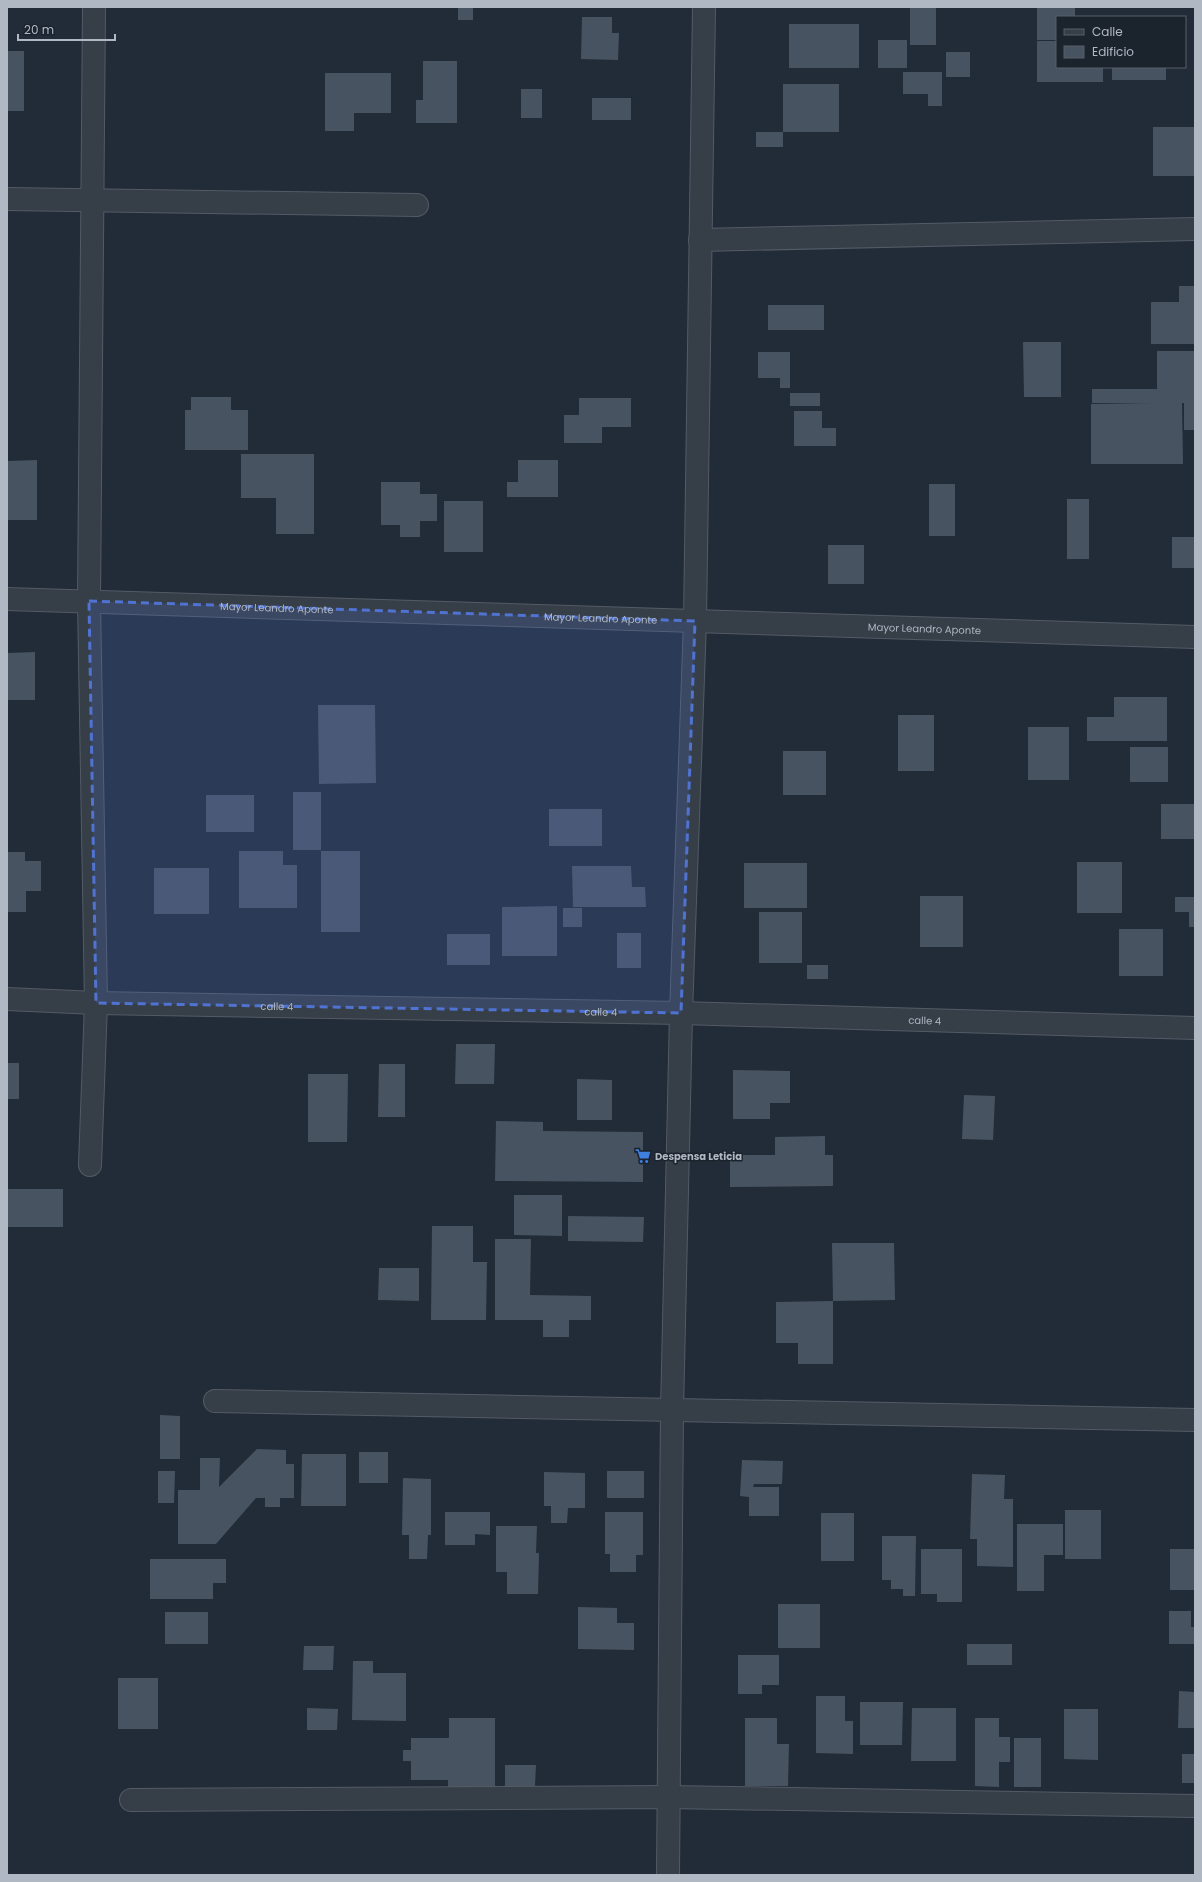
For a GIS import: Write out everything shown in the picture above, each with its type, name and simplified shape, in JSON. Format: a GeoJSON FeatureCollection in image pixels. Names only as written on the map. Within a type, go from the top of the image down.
{"type":"FeatureCollection","features":[{"type":"Feature","properties":{"kind":"street"},"geometry":{"type":"LineString","coordinates":[[90,1166],[96,1002],[89,601],[94,7]]}},
{"type":"Feature","properties":{"kind":"street"},"geometry":{"type":"LineString","coordinates":[[668,1875],[672,1411],[681,1013],[694,621],[704,7]]}},
{"type":"Feature","properties":{"kind":"street"},"geometry":{"type":"LineString","coordinates":[[7,199],[417,206]]}},
{"type":"Feature","properties":{"kind":"street"},"geometry":{"type":"LineString","coordinates":[[700,240],[1195,230]]}},
{"type":"Feature","properties":{"kind":"street","name":"Mayor Leandro Aponte"},"geometry":{"type":"LineString","coordinates":[[7,599],[1195,637]]}},
{"type":"Feature","properties":{"kind":"street","name":"calle 4"},"geometry":{"type":"LineString","coordinates":[[7,999],[681,1013],[1195,1028]]}},
{"type":"Feature","properties":{"kind":"street"},"geometry":{"type":"LineString","coordinates":[[215,1401],[1195,1420]]}},
{"type":"Feature","properties":{"kind":"street"},"geometry":{"type":"LineString","coordinates":[[131,1800],[669,1797],[1195,1806]]}},
{"type":"Feature","properties":{"kind":"highlighted area"},"geometry":{"type":"Polygon","coordinates":[[[89,601],[695,621],[681,1013],[96,1003],[89,601]]]}},
{"type":"Feature","properties":{"kind":"building"},"geometry":{"type":"Polygon","coordinates":[[[458,7],[473,7],[473,20],[458,20],[458,7]]]}},
{"type":"Feature","properties":{"kind":"building"},"geometry":{"type":"Polygon","coordinates":[[[910,7],[936,7],[936,45],[910,45],[910,7]]]}},
{"type":"Feature","properties":{"kind":"building"},"geometry":{"type":"Polygon","coordinates":[[[1037,7],[1075,7],[1075,16],[1056,16],[1056,40],[1037,40],[1037,7]]]}},
{"type":"Feature","properties":{"kind":"building"},"geometry":{"type":"Polygon","coordinates":[[[582,17],[612,17],[612,33],[619,33],[618,60],[581,59],[582,17]]]}},
{"type":"Feature","properties":{"kind":"building"},"geometry":{"type":"Polygon","coordinates":[[[789,24],[859,24],[859,68],[789,68],[789,24]]]}},
{"type":"Feature","properties":{"kind":"building"},"geometry":{"type":"Polygon","coordinates":[[[878,40],[907,40],[907,68],[878,68],[878,40]]]}},
{"type":"Feature","properties":{"kind":"building"},"geometry":{"type":"Polygon","coordinates":[[[1037,41],[1056,41],[1056,68],[1103,68],[1103,82],[1037,82],[1037,41]]]}},
{"type":"Feature","properties":{"kind":"building"},"geometry":{"type":"Polygon","coordinates":[[[7,51],[24,51],[24,111],[7,111],[7,51]]]}},
{"type":"Feature","properties":{"kind":"building"},"geometry":{"type":"Polygon","coordinates":[[[946,52],[970,52],[970,77],[946,77],[946,52]]]}},
{"type":"Feature","properties":{"kind":"building"},"geometry":{"type":"Polygon","coordinates":[[[423,61],[457,61],[457,123],[416,123],[416,100],[423,100],[423,61]]]}},
{"type":"Feature","properties":{"kind":"building"},"geometry":{"type":"Polygon","coordinates":[[[1112,68],[1166,68],[1166,80],[1112,80],[1112,68]]]}},
{"type":"Feature","properties":{"kind":"building"},"geometry":{"type":"Polygon","coordinates":[[[903,72],[942,72],[942,106],[928,106],[928,94],[903,94],[903,72]]]}},
{"type":"Feature","properties":{"kind":"building"},"geometry":{"type":"Polygon","coordinates":[[[325,73],[391,73],[391,113],[354,113],[354,131],[325,131],[325,73]]]}},
{"type":"Feature","properties":{"kind":"building"},"geometry":{"type":"Polygon","coordinates":[[[783,84],[839,84],[839,132],[783,132],[783,84]]]}},
{"type":"Feature","properties":{"kind":"building"},"geometry":{"type":"Polygon","coordinates":[[[521,89],[542,89],[542,118],[521,118],[521,89]]]}},
{"type":"Feature","properties":{"kind":"building"},"geometry":{"type":"Polygon","coordinates":[[[592,98],[631,98],[631,120],[592,120],[592,98]]]}},
{"type":"Feature","properties":{"kind":"building"},"geometry":{"type":"Polygon","coordinates":[[[1153,127],[1195,127],[1195,176],[1153,176],[1153,127]]]}},
{"type":"Feature","properties":{"kind":"building"},"geometry":{"type":"Polygon","coordinates":[[[756,132],[783,132],[783,147],[756,147],[756,132]]]}},
{"type":"Feature","properties":{"kind":"building"},"geometry":{"type":"Polygon","coordinates":[[[1179,286],[1195,286],[1195,344],[1151,344],[1151,302],[1179,302],[1179,286]]]}},
{"type":"Feature","properties":{"kind":"building"},"geometry":{"type":"Polygon","coordinates":[[[768,305],[824,305],[824,330],[768,330],[768,305]]]}},
{"type":"Feature","properties":{"kind":"building"},"geometry":{"type":"Polygon","coordinates":[[[1023,342],[1061,342],[1061,397],[1024,397],[1023,342]]]}},
{"type":"Feature","properties":{"kind":"building"},"geometry":{"type":"Polygon","coordinates":[[[1157,351],[1195,351],[1195,430],[1184,430],[1184,403],[1182,403],[1183,464],[1091,464],[1091,404],[1152,404],[1092,403],[1092,389],[1157,389],[1157,351]]]}},
{"type":"Feature","properties":{"kind":"building"},"geometry":{"type":"Polygon","coordinates":[[[758,352],[790,352],[790,388],[780,388],[780,378],[758,378],[758,352]]]}},
{"type":"Feature","properties":{"kind":"building"},"geometry":{"type":"Polygon","coordinates":[[[790,393],[820,393],[820,406],[790,406],[790,393]]]}},
{"type":"Feature","properties":{"kind":"building"},"geometry":{"type":"Polygon","coordinates":[[[191,397],[231,397],[231,410],[248,410],[248,450],[185,450],[185,410],[191,410],[191,397]]]}},
{"type":"Feature","properties":{"kind":"building"},"geometry":{"type":"Polygon","coordinates":[[[579,398],[631,398],[631,427],[602,427],[602,443],[564,443],[564,415],[579,415],[579,398]]]}},
{"type":"Feature","properties":{"kind":"building"},"geometry":{"type":"Polygon","coordinates":[[[794,411],[822,411],[822,428],[836,428],[836,446],[794,446],[794,411]]]}},
{"type":"Feature","properties":{"kind":"building"},"geometry":{"type":"Polygon","coordinates":[[[241,454],[314,454],[314,534],[276,534],[276,498],[241,498],[241,454]]]}},
{"type":"Feature","properties":{"kind":"building"},"geometry":{"type":"Polygon","coordinates":[[[37,460],[37,520],[7,520],[7,461],[37,460]]]}},
{"type":"Feature","properties":{"kind":"building"},"geometry":{"type":"Polygon","coordinates":[[[518,460],[558,460],[558,497],[507,497],[507,482],[518,482],[518,460]]]}},
{"type":"Feature","properties":{"kind":"building"},"geometry":{"type":"Polygon","coordinates":[[[381,482],[420,482],[420,494],[437,494],[437,521],[420,521],[420,537],[400,537],[400,525],[381,525],[381,482]]]}},
{"type":"Feature","properties":{"kind":"building"},"geometry":{"type":"Polygon","coordinates":[[[929,484],[955,484],[955,536],[929,536],[929,484]]]}},
{"type":"Feature","properties":{"kind":"building"},"geometry":{"type":"Polygon","coordinates":[[[1067,499],[1089,499],[1089,559],[1067,559],[1067,499]]]}},
{"type":"Feature","properties":{"kind":"building"},"geometry":{"type":"Polygon","coordinates":[[[444,501],[483,501],[483,552],[444,552],[444,501]]]}},
{"type":"Feature","properties":{"kind":"building"},"geometry":{"type":"Polygon","coordinates":[[[1172,537],[1195,537],[1195,568],[1172,568],[1172,537]]]}},
{"type":"Feature","properties":{"kind":"building"},"geometry":{"type":"Polygon","coordinates":[[[828,545],[864,545],[864,584],[828,584],[828,545]]]}},
{"type":"Feature","properties":{"kind":"building"},"geometry":{"type":"Polygon","coordinates":[[[35,652],[35,700],[7,700],[7,653],[35,652]]]}},
{"type":"Feature","properties":{"kind":"building"},"geometry":{"type":"Polygon","coordinates":[[[1114,697],[1167,697],[1167,741],[1087,741],[1087,717],[1114,717],[1114,697]]]}},
{"type":"Feature","properties":{"kind":"building"},"geometry":{"type":"Polygon","coordinates":[[[318,705],[375,705],[376,783],[319,784],[318,705]]]}},
{"type":"Feature","properties":{"kind":"building"},"geometry":{"type":"Polygon","coordinates":[[[898,715],[934,715],[934,771],[898,771],[898,715]]]}},
{"type":"Feature","properties":{"kind":"building"},"geometry":{"type":"Polygon","coordinates":[[[1028,727],[1069,727],[1069,780],[1028,780],[1028,727]]]}},
{"type":"Feature","properties":{"kind":"building"},"geometry":{"type":"Polygon","coordinates":[[[1130,747],[1168,747],[1168,782],[1130,782],[1130,747]]]}},
{"type":"Feature","properties":{"kind":"building"},"geometry":{"type":"Polygon","coordinates":[[[783,751],[826,751],[826,795],[783,795],[783,751]]]}},
{"type":"Feature","properties":{"kind":"building"},"geometry":{"type":"Polygon","coordinates":[[[293,792],[321,792],[321,850],[293,850],[293,792]]]}},
{"type":"Feature","properties":{"kind":"building"},"geometry":{"type":"Polygon","coordinates":[[[206,795],[254,795],[254,832],[206,832],[206,795]]]}},
{"type":"Feature","properties":{"kind":"building"},"geometry":{"type":"Polygon","coordinates":[[[1161,804],[1195,804],[1195,839],[1161,839],[1161,804]]]}},
{"type":"Feature","properties":{"kind":"building"},"geometry":{"type":"Polygon","coordinates":[[[549,809],[602,809],[602,846],[549,846],[549,809]]]}},
{"type":"Feature","properties":{"kind":"building"},"geometry":{"type":"Polygon","coordinates":[[[239,851],[283,851],[283,865],[297,865],[297,908],[239,908],[239,851]]]}},
{"type":"Feature","properties":{"kind":"building"},"geometry":{"type":"Polygon","coordinates":[[[321,851],[360,851],[360,932],[321,932],[321,851]]]}},
{"type":"Feature","properties":{"kind":"building"},"geometry":{"type":"Polygon","coordinates":[[[7,852],[25,852],[25,861],[41,861],[41,891],[26,891],[26,912],[7,912],[7,852]]]}},
{"type":"Feature","properties":{"kind":"building"},"geometry":{"type":"Polygon","coordinates":[[[1077,862],[1122,862],[1122,913],[1077,913],[1077,862]]]}},
{"type":"Feature","properties":{"kind":"building"},"geometry":{"type":"Polygon","coordinates":[[[744,863],[807,863],[807,908],[744,908],[744,863]]]}},
{"type":"Feature","properties":{"kind":"building"},"geometry":{"type":"Polygon","coordinates":[[[572,866],[631,866],[632,887],[645,887],[646,907],[573,907],[572,866]]]}},
{"type":"Feature","properties":{"kind":"building"},"geometry":{"type":"Polygon","coordinates":[[[154,868],[209,868],[209,914],[154,914],[154,868]]]}},
{"type":"Feature","properties":{"kind":"building"},"geometry":{"type":"Polygon","coordinates":[[[920,896],[963,896],[963,947],[920,947],[920,896]]]}},
{"type":"Feature","properties":{"kind":"building"},"geometry":{"type":"Polygon","coordinates":[[[1175,897],[1195,897],[1195,927],[1189,927],[1189,912],[1175,912],[1175,897]]]}},
{"type":"Feature","properties":{"kind":"building"},"geometry":{"type":"Polygon","coordinates":[[[557,906],[557,956],[502,956],[502,907],[557,906]]]}},
{"type":"Feature","properties":{"kind":"building"},"geometry":{"type":"Polygon","coordinates":[[[563,908],[582,908],[582,927],[563,927],[563,908]]]}},
{"type":"Feature","properties":{"kind":"building"},"geometry":{"type":"Polygon","coordinates":[[[759,912],[802,912],[802,963],[759,963],[759,912]]]}},
{"type":"Feature","properties":{"kind":"building"},"geometry":{"type":"Polygon","coordinates":[[[1119,929],[1163,929],[1163,976],[1119,976],[1119,929]]]}},
{"type":"Feature","properties":{"kind":"building"},"geometry":{"type":"Polygon","coordinates":[[[617,933],[641,933],[641,968],[617,968],[617,933]]]}},
{"type":"Feature","properties":{"kind":"building"},"geometry":{"type":"Polygon","coordinates":[[[447,934],[490,934],[490,965],[447,965],[447,934]]]}},
{"type":"Feature","properties":{"kind":"building"},"geometry":{"type":"Polygon","coordinates":[[[807,965],[828,965],[828,979],[807,979],[807,965]]]}},
{"type":"Feature","properties":{"kind":"building"},"geometry":{"type":"Polygon","coordinates":[[[456,1044],[495,1044],[494,1084],[455,1084],[456,1044]]]}},
{"type":"Feature","properties":{"kind":"building"},"geometry":{"type":"Polygon","coordinates":[[[7,1063],[19,1063],[19,1099],[7,1099],[7,1063]]]}},
{"type":"Feature","properties":{"kind":"building"},"geometry":{"type":"Polygon","coordinates":[[[379,1064],[405,1064],[405,1117],[378,1117],[379,1064]]]}},
{"type":"Feature","properties":{"kind":"building"},"geometry":{"type":"Polygon","coordinates":[[[733,1070],[790,1071],[790,1103],[770,1103],[770,1119],[733,1119],[733,1070]]]}},
{"type":"Feature","properties":{"kind":"building"},"geometry":{"type":"Polygon","coordinates":[[[308,1074],[348,1074],[347,1142],[308,1142],[308,1074]]]}},
{"type":"Feature","properties":{"kind":"building"},"geometry":{"type":"Polygon","coordinates":[[[577,1079],[612,1080],[612,1120],[577,1120],[577,1079]]]}},
{"type":"Feature","properties":{"kind":"building"},"geometry":{"type":"Polygon","coordinates":[[[964,1095],[995,1096],[993,1140],[962,1139],[964,1095]]]}},
{"type":"Feature","properties":{"kind":"building"},"geometry":{"type":"Polygon","coordinates":[[[496,1121],[543,1122],[543,1131],[643,1132],[643,1182],[495,1181],[496,1121]]]}},
{"type":"Feature","properties":{"kind":"building"},"geometry":{"type":"Polygon","coordinates":[[[825,1136],[825,1155],[833,1155],[833,1186],[730,1187],[730,1155],[775,1155],[775,1137],[825,1136]]]}},
{"type":"Feature","properties":{"kind":"building"},"geometry":{"type":"Polygon","coordinates":[[[7,1189],[63,1189],[63,1227],[7,1227],[7,1189]]]}},
{"type":"Feature","properties":{"kind":"building"},"geometry":{"type":"Polygon","coordinates":[[[514,1195],[562,1195],[562,1236],[514,1235],[514,1195]]]}},
{"type":"Feature","properties":{"kind":"building"},"geometry":{"type":"Polygon","coordinates":[[[568,1216],[644,1217],[643,1242],[568,1241],[568,1216]]]}},
{"type":"Feature","properties":{"kind":"building"},"geometry":{"type":"Polygon","coordinates":[[[432,1226],[473,1226],[473,1262],[487,1262],[486,1320],[431,1320],[432,1226]]]}},
{"type":"Feature","properties":{"kind":"building"},"geometry":{"type":"Polygon","coordinates":[[[495,1239],[531,1239],[530,1295],[591,1296],[591,1320],[569,1320],[569,1337],[543,1337],[543,1320],[495,1320],[495,1239]]]}},
{"type":"Feature","properties":{"kind":"building"},"geometry":{"type":"Polygon","coordinates":[[[832,1243],[894,1243],[895,1300],[833,1301],[832,1243]]]}},
{"type":"Feature","properties":{"kind":"building"},"geometry":{"type":"Polygon","coordinates":[[[379,1268],[419,1268],[419,1301],[378,1300],[379,1268]]]}},
{"type":"Feature","properties":{"kind":"building"},"geometry":{"type":"Polygon","coordinates":[[[833,1301],[833,1364],[798,1364],[798,1343],[776,1343],[776,1302],[833,1301]]]}},
{"type":"Feature","properties":{"kind":"building"},"geometry":{"type":"Polygon","coordinates":[[[160,1415],[180,1416],[180,1459],[160,1459],[160,1415]]]}},
{"type":"Feature","properties":{"kind":"building"},"geometry":{"type":"Polygon","coordinates":[[[257,1449],[286,1450],[286,1464],[294,1464],[294,1498],[280,1498],[280,1507],[265,1507],[265,1498],[256,1498],[216,1544],[178,1544],[178,1490],[200,1490],[200,1458],[220,1458],[219,1487],[257,1449]]]}},
{"type":"Feature","properties":{"kind":"building"},"geometry":{"type":"Polygon","coordinates":[[[359,1452],[388,1452],[388,1483],[359,1483],[359,1452]]]}},
{"type":"Feature","properties":{"kind":"building"},"geometry":{"type":"Polygon","coordinates":[[[302,1454],[346,1454],[346,1506],[301,1506],[302,1454]]]}},
{"type":"Feature","properties":{"kind":"building"},"geometry":{"type":"Polygon","coordinates":[[[742,1460],[783,1461],[782,1484],[754,1484],[753,1487],[779,1487],[779,1516],[749,1516],[749,1497],[740,1496],[742,1460]]]}},
{"type":"Feature","properties":{"kind":"building"},"geometry":{"type":"Polygon","coordinates":[[[158,1471],[175,1471],[174,1503],[158,1503],[158,1471]]]}},
{"type":"Feature","properties":{"kind":"building"},"geometry":{"type":"Polygon","coordinates":[[[607,1471],[644,1471],[644,1498],[607,1498],[607,1471]]]}},
{"type":"Feature","properties":{"kind":"building"},"geometry":{"type":"Polygon","coordinates":[[[544,1472],[585,1473],[585,1508],[568,1508],[567,1523],[551,1523],[551,1506],[544,1506],[544,1472]]]}},
{"type":"Feature","properties":{"kind":"building"},"geometry":{"type":"Polygon","coordinates":[[[972,1474],[1005,1475],[1004,1499],[1013,1499],[1013,1567],[977,1566],[977,1539],[970,1539],[972,1474]]]}},
{"type":"Feature","properties":{"kind":"building"},"geometry":{"type":"Polygon","coordinates":[[[403,1478],[431,1479],[431,1535],[428,1535],[427,1559],[409,1559],[409,1535],[402,1535],[403,1478]]]}},
{"type":"Feature","properties":{"kind":"building"},"geometry":{"type":"Polygon","coordinates":[[[1065,1510],[1101,1510],[1101,1559],[1065,1559],[1065,1510]]]}},
{"type":"Feature","properties":{"kind":"building"},"geometry":{"type":"Polygon","coordinates":[[[445,1512],[490,1512],[490,1535],[475,1534],[475,1545],[445,1545],[445,1512]]]}},
{"type":"Feature","properties":{"kind":"building"},"geometry":{"type":"Polygon","coordinates":[[[605,1512],[643,1512],[643,1555],[636,1555],[636,1572],[610,1572],[610,1554],[605,1554],[605,1512]]]}},
{"type":"Feature","properties":{"kind":"building"},"geometry":{"type":"Polygon","coordinates":[[[821,1513],[854,1513],[854,1561],[821,1561],[821,1513]]]}},
{"type":"Feature","properties":{"kind":"building"},"geometry":{"type":"Polygon","coordinates":[[[1017,1524],[1063,1524],[1063,1555],[1044,1555],[1044,1591],[1017,1591],[1017,1524]]]}},
{"type":"Feature","properties":{"kind":"building"},"geometry":{"type":"Polygon","coordinates":[[[496,1526],[537,1526],[536,1553],[539,1553],[538,1594],[507,1594],[507,1572],[496,1572],[496,1526]]]}},
{"type":"Feature","properties":{"kind":"building"},"geometry":{"type":"Polygon","coordinates":[[[882,1536],[916,1536],[915,1596],[903,1596],[903,1589],[891,1589],[891,1580],[882,1580],[882,1536]]]}},
{"type":"Feature","properties":{"kind":"building"},"geometry":{"type":"Polygon","coordinates":[[[921,1549],[962,1549],[962,1602],[937,1602],[937,1594],[921,1594],[921,1549]]]}},
{"type":"Feature","properties":{"kind":"building"},"geometry":{"type":"Polygon","coordinates":[[[1170,1549],[1195,1549],[1195,1590],[1170,1590],[1170,1549]]]}},
{"type":"Feature","properties":{"kind":"building"},"geometry":{"type":"Polygon","coordinates":[[[150,1559],[226,1559],[226,1583],[213,1583],[213,1599],[150,1599],[150,1559]]]}},
{"type":"Feature","properties":{"kind":"building"},"geometry":{"type":"Polygon","coordinates":[[[778,1604],[820,1604],[820,1648],[778,1648],[778,1604]]]}},
{"type":"Feature","properties":{"kind":"building"},"geometry":{"type":"Polygon","coordinates":[[[578,1607],[617,1608],[617,1623],[634,1623],[634,1650],[578,1649],[578,1607]]]}},
{"type":"Feature","properties":{"kind":"building"},"geometry":{"type":"Polygon","coordinates":[[[1169,1611],[1191,1611],[1191,1627],[1195,1627],[1195,1644],[1169,1644],[1169,1611]]]}},
{"type":"Feature","properties":{"kind":"building"},"geometry":{"type":"Polygon","coordinates":[[[165,1612],[208,1612],[208,1644],[165,1644],[165,1612]]]}},
{"type":"Feature","properties":{"kind":"building"},"geometry":{"type":"Polygon","coordinates":[[[967,1644],[1012,1644],[1012,1665],[967,1665],[967,1644]]]}},
{"type":"Feature","properties":{"kind":"building"},"geometry":{"type":"Polygon","coordinates":[[[304,1646],[334,1646],[333,1670],[303,1670],[304,1646]]]}},
{"type":"Feature","properties":{"kind":"building"},"geometry":{"type":"Polygon","coordinates":[[[738,1655],[779,1655],[779,1685],[762,1685],[762,1694],[738,1694],[738,1655]]]}},
{"type":"Feature","properties":{"kind":"building"},"geometry":{"type":"Polygon","coordinates":[[[353,1661],[373,1661],[373,1673],[406,1673],[406,1721],[352,1720],[353,1661]]]}},
{"type":"Feature","properties":{"kind":"building"},"geometry":{"type":"Polygon","coordinates":[[[118,1678],[158,1678],[158,1729],[118,1729],[118,1678]]]}},
{"type":"Feature","properties":{"kind":"building"},"geometry":{"type":"Polygon","coordinates":[[[1179,1691],[1195,1692],[1195,1728],[1178,1728],[1179,1691]]]}},
{"type":"Feature","properties":{"kind":"building"},"geometry":{"type":"Polygon","coordinates":[[[816,1696],[845,1696],[845,1721],[853,1721],[853,1754],[816,1753],[816,1696]]]}},
{"type":"Feature","properties":{"kind":"building"},"geometry":{"type":"Polygon","coordinates":[[[860,1702],[903,1702],[902,1745],[860,1745],[860,1702]]]}},
{"type":"Feature","properties":{"kind":"building"},"geometry":{"type":"Polygon","coordinates":[[[307,1708],[338,1709],[337,1730],[307,1730],[307,1708]]]}},
{"type":"Feature","properties":{"kind":"building"},"geometry":{"type":"Polygon","coordinates":[[[912,1708],[956,1708],[956,1761],[911,1761],[912,1708]]]}},
{"type":"Feature","properties":{"kind":"building"},"geometry":{"type":"Polygon","coordinates":[[[1064,1709],[1098,1709],[1098,1760],[1064,1759],[1064,1709]]]}},
{"type":"Feature","properties":{"kind":"building"},"geometry":{"type":"Polygon","coordinates":[[[449,1718],[495,1718],[495,1792],[448,1792],[448,1780],[411,1780],[411,1761],[403,1761],[403,1750],[411,1750],[411,1738],[449,1738],[449,1718]]]}},
{"type":"Feature","properties":{"kind":"building"},"geometry":{"type":"Polygon","coordinates":[[[745,1718],[777,1718],[777,1744],[789,1744],[788,1786],[745,1786],[745,1718]]]}},
{"type":"Feature","properties":{"kind":"building"},"geometry":{"type":"Polygon","coordinates":[[[975,1718],[999,1718],[999,1737],[1010,1737],[1010,1762],[999,1762],[999,1787],[975,1786],[975,1718]]]}},
{"type":"Feature","properties":{"kind":"building"},"geometry":{"type":"Polygon","coordinates":[[[1014,1738],[1041,1738],[1041,1787],[1014,1787],[1014,1738]]]}},
{"type":"Feature","properties":{"kind":"building"},"geometry":{"type":"Polygon","coordinates":[[[1182,1754],[1195,1754],[1195,1783],[1182,1783],[1182,1754]]]}},
{"type":"Feature","properties":{"kind":"building"},"geometry":{"type":"Polygon","coordinates":[[[505,1765],[536,1765],[535,1786],[505,1786],[505,1765]]]}},
{"type":"Feature","properties":{"kind":"place","name":"Despensa Leticia"},"geometry":{"type":"Point","coordinates":[643,1156]}}]}
